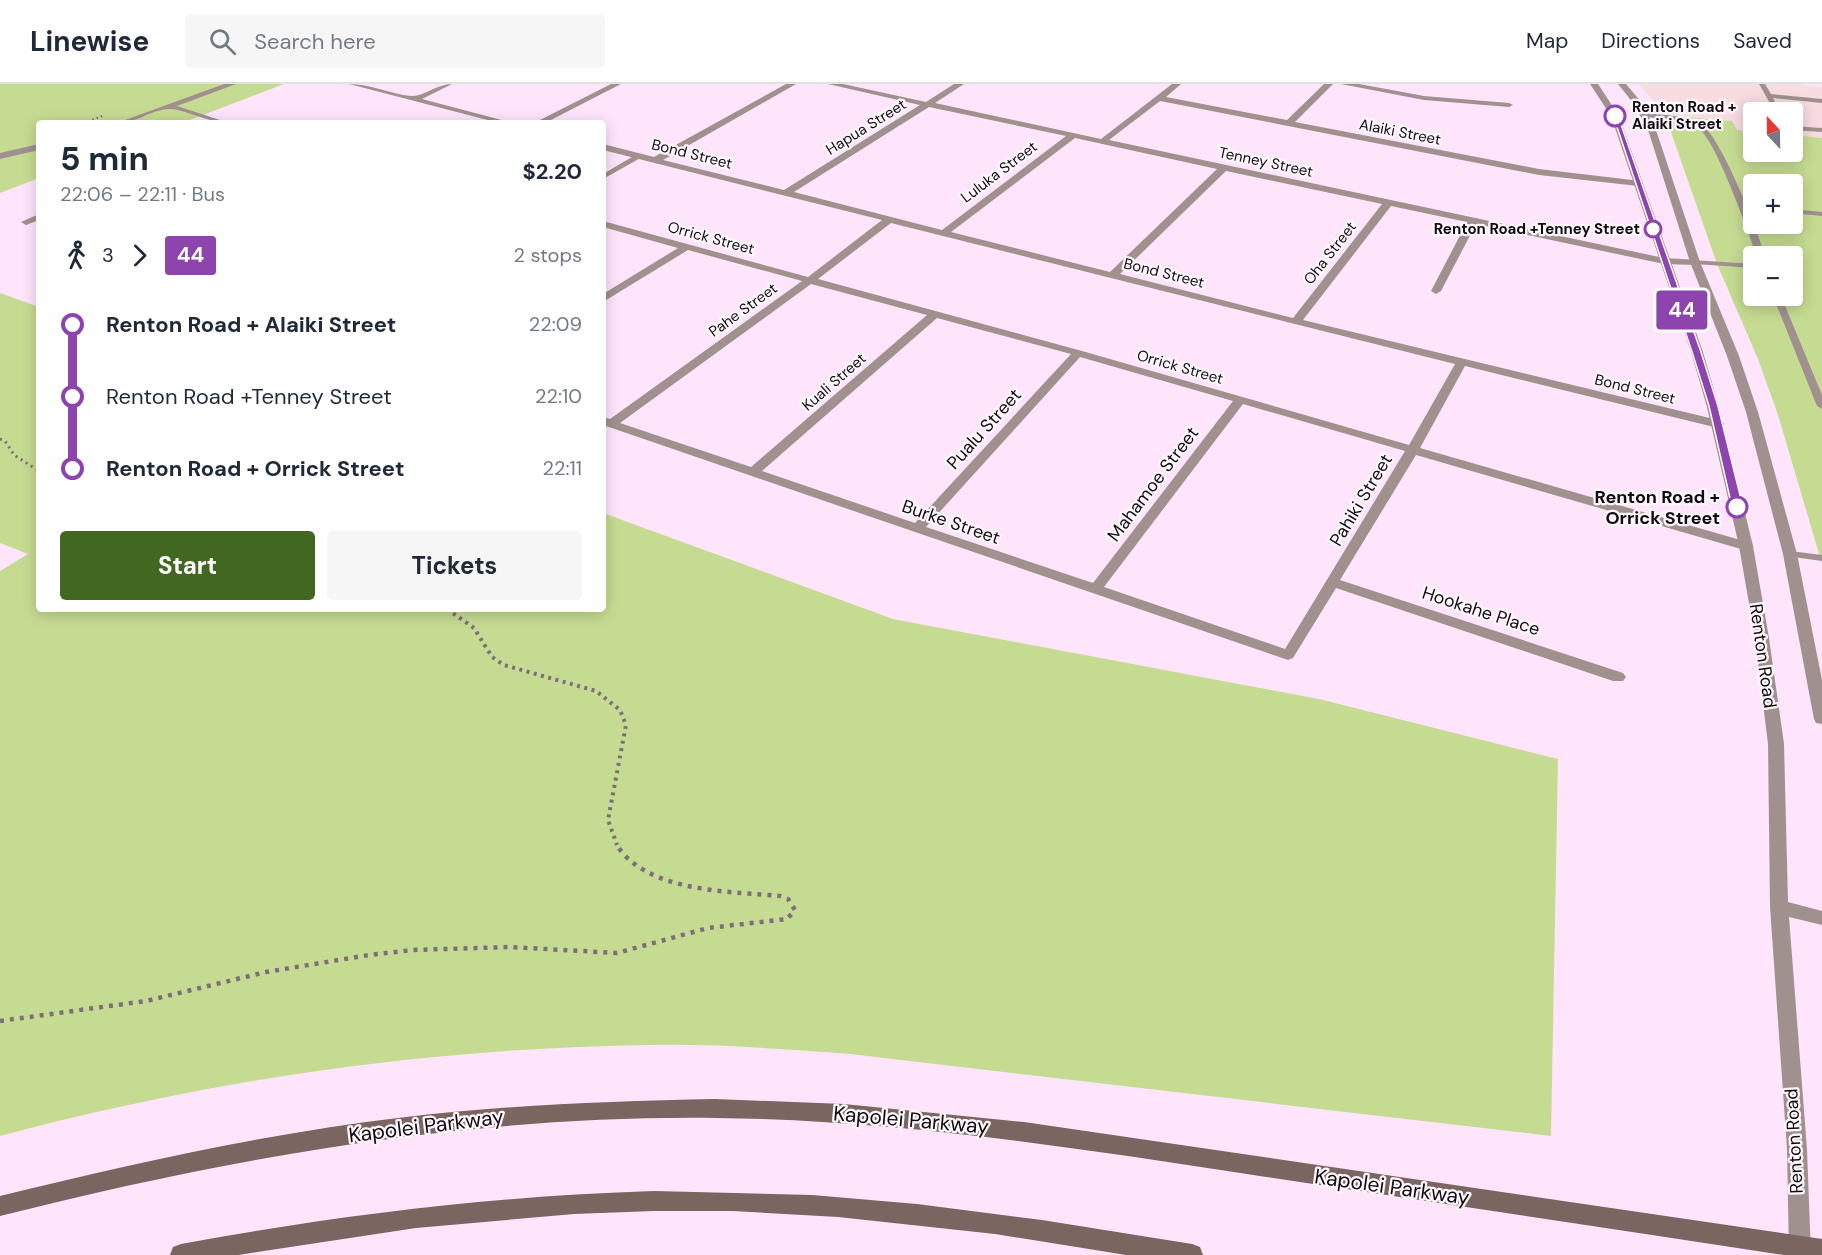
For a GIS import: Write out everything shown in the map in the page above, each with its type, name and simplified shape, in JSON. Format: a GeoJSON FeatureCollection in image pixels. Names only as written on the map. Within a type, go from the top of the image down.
{"type":"FeatureCollection","features":[{"type":"Feature","properties":{"kind":"main road","name":"Kapolei Parkway"},"geometry":{"type":"LineString","coordinates":[[0,1206],[171,1166],[284,1144],[394,1128],[501,1117],[607,1111],[711,1109],[804,1111],[919,1119],[1024,1131],[1800,1251],[1822,1250]]}},
{"type":"Feature","properties":{"kind":"main road"},"geometry":{"type":"LineString","coordinates":[[181,1255],[301,1233],[478,1211],[597,1203],[703,1201],[810,1204],[915,1214],[1022,1227],[1192,1255]]}},
{"type":"Feature","properties":{"kind":"street"},"geometry":{"type":"LineString","coordinates":[[130,120],[232,84]]}},
{"type":"Feature","properties":{"kind":"street"},"geometry":{"type":"LineString","coordinates":[[352,84],[497,120]]}},
{"type":"Feature","properties":{"kind":"street"},"geometry":{"type":"LineString","coordinates":[[415,99],[448,84]]}},
{"type":"Feature","properties":{"kind":"street"},"geometry":{"type":"LineString","coordinates":[[544,120],[617,84]]}},
{"type":"Feature","properties":{"kind":"street"},"geometry":{"type":"LineString","coordinates":[[656,160],[792,84]]}},
{"type":"Feature","properties":{"kind":"street","name":"Tenney Street"},"geometry":{"type":"LineString","coordinates":[[832,84],[1664,261],[1695,262]]}},
{"type":"Feature","properties":{"kind":"street","name":"Hapua Street"},"geometry":{"type":"LineString","coordinates":[[786,193],[960,84]]}},
{"type":"Feature","properties":{"kind":"street"},"geometry":{"type":"LineString","coordinates":[[1102,142],[1177,84]]}},
{"type":"Feature","properties":{"kind":"street"},"geometry":{"type":"LineString","coordinates":[[1288,124],[1329,84]]}},
{"type":"Feature","properties":{"kind":"street"},"geometry":{"type":"LineString","coordinates":[[1345,84],[1424,98],[1509,105]]}},
{"type":"Feature","properties":{"kind":"street","name":"Renton Road"},"geometry":{"type":"LineString","coordinates":[[1594,84],[1615,116],[1697,352],[1718,424],[1746,546],[1762,638],[1776,744],[1779,907],[1793,1095],[1800,1251]]}},
{"type":"Feature","properties":{"kind":"street"},"geometry":{"type":"LineString","coordinates":[[1622,84],[1644,115],[1695,262],[1722,326],[1752,412],[1790,554],[1822,719]]}},
{"type":"Feature","properties":{"kind":"street","name":"Alaiki Street"},"geometry":{"type":"LineString","coordinates":[[1159,98],[1539,172],[1638,183]]}},
{"type":"Feature","properties":{"kind":"street"},"geometry":{"type":"LineString","coordinates":[[170,107],[215,120]]}},
{"type":"Feature","properties":{"kind":"street","name":"Luluka Street"},"geometry":{"type":"LineString","coordinates":[[945,232],[1072,136]]}},
{"type":"Feature","properties":{"kind":"street"},"geometry":{"type":"LineString","coordinates":[[0,156],[36,148]]}},
{"type":"Feature","properties":{"kind":"street","name":"Bond Street"},"geometry":{"type":"LineString","coordinates":[[606,148],[1461,363],[1718,424]]}},
{"type":"Feature","properties":{"kind":"street"},"geometry":{"type":"LineString","coordinates":[[1112,276],[1223,168]]}},
{"type":"Feature","properties":{"kind":"street","name":"Oha Street"},"geometry":{"type":"LineString","coordinates":[[1296,322],[1388,203]]}},
{"type":"Feature","properties":{"kind":"street"},"geometry":{"type":"LineString","coordinates":[[36,218],[26,222],[36,226]]}},
{"type":"Feature","properties":{"kind":"street","name":"Pahe Street"},"geometry":{"type":"LineString","coordinates":[[607,422],[810,280],[890,219]]}},
{"type":"Feature","properties":{"kind":"street"},"geometry":{"type":"LineString","coordinates":[[1436,291],[1473,221]]}},
{"type":"Feature","properties":{"kind":"street","name":"Orrick Street"},"geometry":{"type":"LineString","coordinates":[[606,225],[1078,353],[1746,546]]}},
{"type":"Feature","properties":{"kind":"street"},"geometry":{"type":"LineString","coordinates":[[606,297],[686,247]]}},
{"type":"Feature","properties":{"kind":"street","name":"Kuali Street"},"geometry":{"type":"LineString","coordinates":[[753,472],[935,314]]}},
{"type":"Feature","properties":{"kind":"street","name":"Pualu Street"},"geometry":{"type":"LineString","coordinates":[[917,529],[1078,353]]}},
{"type":"Feature","properties":{"kind":"street","name":"Pahiki Street"},"geometry":{"type":"LineString","coordinates":[[1288,655],[1413,449],[1461,363]]}},
{"type":"Feature","properties":{"kind":"street","name":"Mahamoe Street"},"geometry":{"type":"LineString","coordinates":[[1095,590],[1240,400]]}},
{"type":"Feature","properties":{"kind":"street","name":"Burke Street"},"geometry":{"type":"LineString","coordinates":[[607,422],[1288,655]]}},
{"type":"Feature","properties":{"kind":"street","name":"Hookahe Place"},"geometry":{"type":"LineString","coordinates":[[1332,582],[1618,677]]}},
{"type":"Feature","properties":{"kind":"street"},"geometry":{"type":"LineString","coordinates":[[1779,907],[1822,918]]}},
{"type":"Feature","properties":{"kind":"lane"},"geometry":{"type":"LineString","coordinates":[[1762,84],[1772,102]]}},
{"type":"Feature","properties":{"kind":"lane"},"geometry":{"type":"LineString","coordinates":[[1769,96],[1822,101]]}},
{"type":"Feature","properties":{"kind":"lane"},"geometry":{"type":"LineString","coordinates":[[1644,115],[1683,119],[1706,130],[1742,206],[1757,246]]}},
{"type":"Feature","properties":{"kind":"lane"},"geometry":{"type":"LineString","coordinates":[[1803,129],[1822,130]]}},
{"type":"Feature","properties":{"kind":"lane"},"geometry":{"type":"LineString","coordinates":[[606,175],[640,156]]}},
{"type":"Feature","properties":{"kind":"lane"},"geometry":{"type":"LineString","coordinates":[[1803,212],[1822,214]]}},
{"type":"Feature","properties":{"kind":"lane"},"geometry":{"type":"LineString","coordinates":[[1695,262],[1743,265]]}},
{"type":"Feature","properties":{"kind":"lane"},"geometry":{"type":"LineString","coordinates":[[1781,306],[1822,406]]}},
{"type":"Feature","properties":{"kind":"lane"},"geometry":{"type":"LineString","coordinates":[[1790,554],[1822,558]]}},
{"type":"Feature","properties":{"kind":"path"},"geometry":{"type":"LineString","coordinates":[[0,439],[5,441],[14,455],[36,469]]}},
{"type":"Feature","properties":{"kind":"path"},"geometry":{"type":"LineString","coordinates":[[0,1021],[146,1001],[266,972],[369,954],[413,950],[510,947],[617,953],[708,928],[755,921],[778,921],[792,916],[795,910],[794,904],[780,896],[675,883],[650,874],[631,862],[617,848],[609,835],[608,820],[626,725],[620,710],[609,699],[596,692],[504,665],[492,657],[474,628],[451,612]]}},
{"type":"Feature","properties":{"kind":"shaded area"},"geometry":{"type":"Polygon","coordinates":[[[1639,84],[1797,84],[1822,87],[1822,138],[1803,136],[1803,102],[1743,102],[1743,130],[1737,130],[1732,121],[1665,115],[1639,84]]]}},
{"type":"Feature","properties":{"kind":"green space"},"geometry":{"type":"Polygon","coordinates":[[[0,84],[284,84],[190,120],[36,120],[36,179],[0,193],[0,84]]]}},
{"type":"Feature","properties":{"kind":"green space"},"geometry":{"type":"Polygon","coordinates":[[[1665,115],[1732,121],[1737,130],[1743,130],[1743,162],[1803,162],[1803,136],[1822,138],[1822,564],[1778,415],[1758,359],[1717,264],[1665,115]]]}},
{"type":"Feature","properties":{"kind":"green space"},"geometry":{"type":"Polygon","coordinates":[[[0,293],[36,306],[36,612],[606,612],[606,514],[893,619],[1319,699],[1558,759],[1551,1136],[850,1054],[750,1047],[650,1045],[486,1052],[322,1070],[160,1098],[0,1136],[0,571],[28,554],[0,543],[0,293]]]}},
{"type":"Feature","properties":{"kind":"bus line","name":"44"},"geometry":{"type":"LineString","coordinates":[[1615,116],[1697,352],[1729,467],[1737,507]]}},
{"type":"Feature","properties":{"kind":"place","name":"Renton Road + Alaiki Street"},"geometry":{"type":"Point","coordinates":[1615,116]}},
{"type":"Feature","properties":{"kind":"place","name":"Renton Road +Tenney Street"},"geometry":{"type":"Point","coordinates":[1653,229]}},
{"type":"Feature","properties":{"kind":"place","name":"Renton Road + Orrick Street"},"geometry":{"type":"Point","coordinates":[1737,507]}}]}
